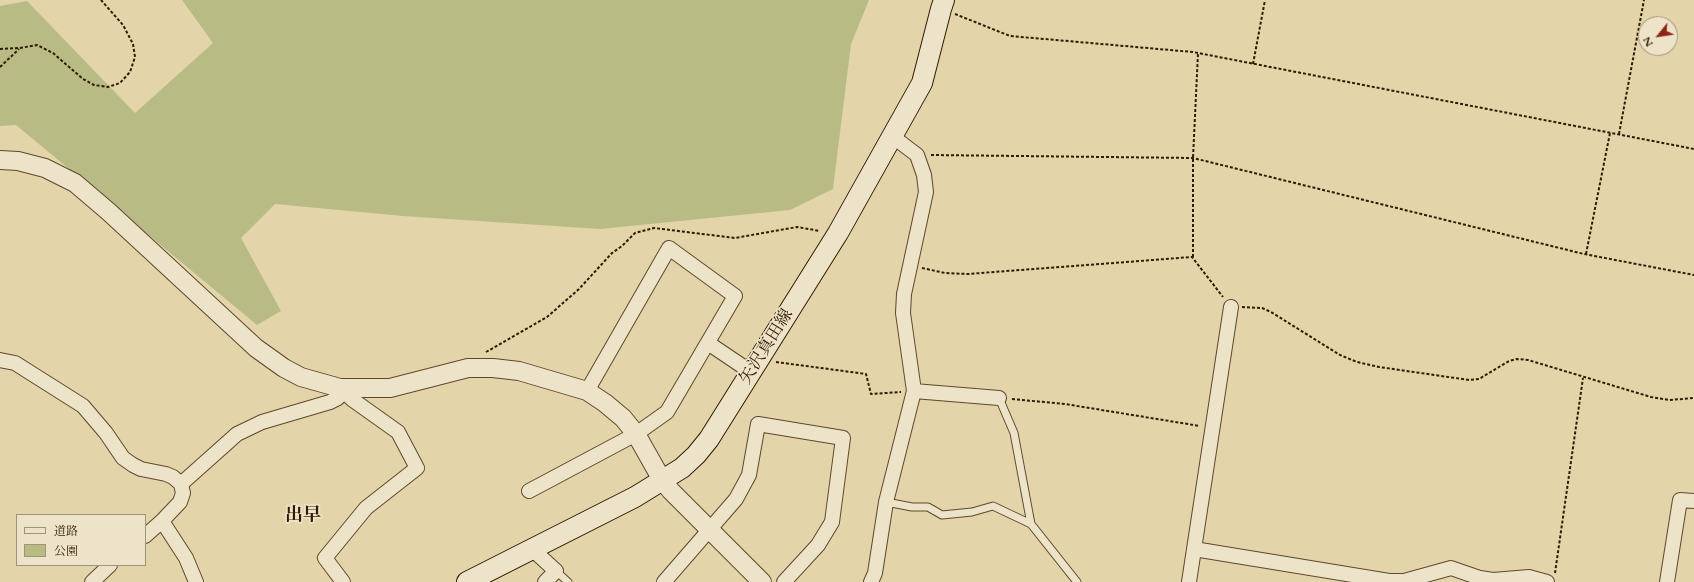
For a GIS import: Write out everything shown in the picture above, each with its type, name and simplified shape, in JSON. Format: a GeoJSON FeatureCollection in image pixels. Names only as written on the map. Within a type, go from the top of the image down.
{"type":"FeatureCollection","features":[{"type":"Feature","properties":{"kind":"main road","name":"矢沢真田線"},"geometry":{"type":"LineString","coordinates":[[467,582],[635,497],[682,468],[696,455],[709,439],[838,233],[922,83],[942,4]]}},
{"type":"Feature","properties":{"kind":"street"},"geometry":{"type":"LineString","coordinates":[[871,582],[875,573],[886,502],[914,391],[903,313],[904,294],[926,192],[924,175],[917,155],[892,136]]}},
{"type":"Feature","properties":{"kind":"street"},"geometry":{"type":"LineString","coordinates":[[0,160],[18,161],[45,168],[75,183],[109,212],[256,348],[284,368],[301,377],[340,388],[390,388],[468,368],[492,368],[519,371],[587,391],[605,403],[623,418],[636,434],[662,480],[762,582]]}},
{"type":"Feature","properties":{"kind":"street"},"geometry":{"type":"LineString","coordinates":[[529,491],[636,434],[667,412],[735,296],[669,248],[587,391]]}},
{"type":"Feature","properties":{"kind":"street"},"geometry":{"type":"LineString","coordinates":[[1189,582],[1231,307]]}},
{"type":"Feature","properties":{"kind":"street"},"geometry":{"type":"LineString","coordinates":[[708,343],[754,366]]}},
{"type":"Feature","properties":{"kind":"street"},"geometry":{"type":"LineString","coordinates":[[0,360],[15,363],[83,406],[106,433],[123,458],[133,465],[141,469],[166,474],[173,477],[181,484],[183,493],[180,502],[146,535]]}},
{"type":"Feature","properties":{"kind":"street"},"geometry":{"type":"LineString","coordinates":[[181,484],[237,434],[262,422],[330,402],[338,398],[340,388]]}},
{"type":"Feature","properties":{"kind":"street"},"geometry":{"type":"LineString","coordinates":[[340,388],[353,400],[398,432],[417,468],[366,508],[325,558],[343,582]]}},
{"type":"Feature","properties":{"kind":"street"},"geometry":{"type":"LineString","coordinates":[[914,391],[999,398]]}},
{"type":"Feature","properties":{"kind":"street"},"geometry":{"type":"LineString","coordinates":[[664,582],[736,499],[749,475],[758,424],[843,438],[832,522],[818,545],[784,582]]}},
{"type":"Feature","properties":{"kind":"street"},"geometry":{"type":"LineString","coordinates":[[1667,582],[1680,500],[1694,501]]}},
{"type":"Feature","properties":{"kind":"street"},"geometry":{"type":"LineString","coordinates":[[162,521],[186,558],[196,582]]}},
{"type":"Feature","properties":{"kind":"street"},"geometry":{"type":"LineString","coordinates":[[532,549],[556,571],[546,582]]}},
{"type":"Feature","properties":{"kind":"street"},"geometry":{"type":"LineString","coordinates":[[1194,549],[1389,581],[1404,581],[1451,568],[1487,579],[1529,577],[1551,578]]}},
{"type":"Feature","properties":{"kind":"street"},"geometry":{"type":"LineString","coordinates":[[92,582],[109,566]]}},
{"type":"Feature","properties":{"kind":"lane"},"geometry":{"type":"LineString","coordinates":[[999,398],[1014,433],[1031,524]]}},
{"type":"Feature","properties":{"kind":"lane"},"geometry":{"type":"LineString","coordinates":[[886,502],[912,507],[928,507],[942,514],[972,512],[993,506],[1031,524],[1077,582]]}},
{"type":"Feature","properties":{"kind":"lane"},"geometry":{"type":"LineString","coordinates":[[556,571],[568,582]]}},
{"type":"Feature","properties":{"kind":"path"},"geometry":{"type":"LineString","coordinates":[[0,49],[37,45],[53,53],[94,85],[108,87],[120,82],[130,72],[135,57],[133,44],[123,25],[101,0]]}},
{"type":"Feature","properties":{"kind":"path"},"geometry":{"type":"LineString","coordinates":[[1253,64],[1265,0]]}},
{"type":"Feature","properties":{"kind":"path"},"geometry":{"type":"LineString","coordinates":[[1619,134],[1644,0]]}},
{"type":"Feature","properties":{"kind":"path"},"geometry":{"type":"LineString","coordinates":[[942,4],[1010,36],[1198,53],[1694,149]]}},
{"type":"Feature","properties":{"kind":"path"},"geometry":{"type":"LineString","coordinates":[[0,67],[20,48]]}},
{"type":"Feature","properties":{"kind":"path"},"geometry":{"type":"LineString","coordinates":[[1198,53],[1193,158],[1192,258],[1231,307],[1262,308],[1271,312],[1340,355],[1357,362],[1379,367],[1469,380],[1479,378],[1509,361],[1517,359],[1528,360],[1583,378],[1651,397],[1669,400],[1694,398]]}},
{"type":"Feature","properties":{"kind":"path"},"geometry":{"type":"LineString","coordinates":[[1586,254],[1610,133]]}},
{"type":"Feature","properties":{"kind":"path"},"geometry":{"type":"LineString","coordinates":[[917,155],[1193,158],[1586,254],[1694,275]]}},
{"type":"Feature","properties":{"kind":"path"},"geometry":{"type":"LineString","coordinates":[[911,266],[945,273],[968,274],[1192,258]]}},
{"type":"Feature","properties":{"kind":"path"},"geometry":{"type":"LineString","coordinates":[[754,366],[866,374],[871,394],[914,391]]}},
{"type":"Feature","properties":{"kind":"path"},"geometry":{"type":"LineString","coordinates":[[1551,578],[1583,378]]}},
{"type":"Feature","properties":{"kind":"path"},"geometry":{"type":"LineString","coordinates":[[999,398],[1065,404],[1212,428]]}},
{"type":"Feature","properties":{"kind":"green space"},"geometry":{"type":"Polygon","coordinates":[[[182,0],[869,0],[851,44],[833,189],[790,210],[600,229],[403,216],[275,204],[241,238],[281,311],[257,325],[16,125],[0,126],[0,6],[27,1],[135,113],[213,43],[182,0]]]}},
{"type":"Feature","properties":{"kind":"district","name":"出早"},"geometry":{"type":"Point","coordinates":[303,516]}}]}
